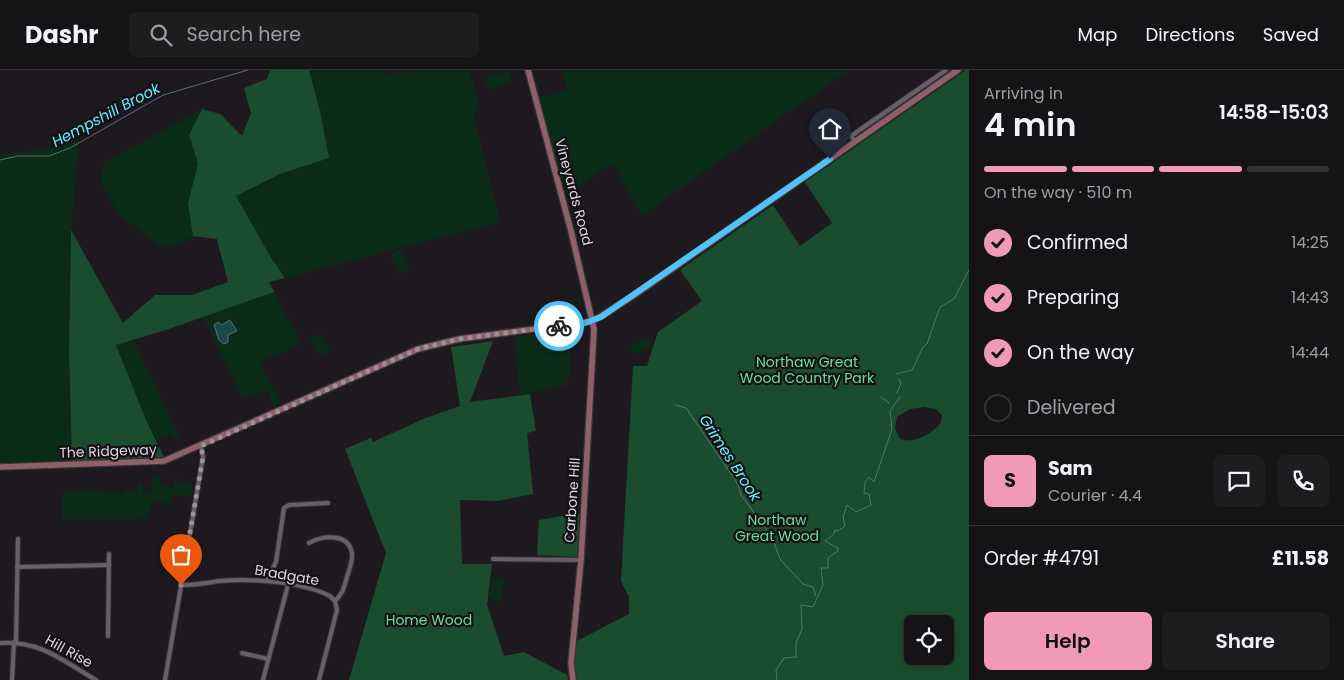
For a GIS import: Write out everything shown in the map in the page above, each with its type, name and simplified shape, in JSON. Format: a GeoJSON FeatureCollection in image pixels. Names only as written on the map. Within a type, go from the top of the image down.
{"type":"FeatureCollection","features":[{"type":"Feature","properties":{"kind":"street","name":"Vineyards Road"},"geometry":{"type":"LineString","coordinates":[[528,70],[593,321]]}},
{"type":"Feature","properties":{"kind":"street","name":"The Ridgeway"},"geometry":{"type":"LineString","coordinates":[[855,142],[851,136],[946,70]]}},
{"type":"Feature","properties":{"kind":"street","name":"The Ridgeway"},"geometry":{"type":"LineString","coordinates":[[0,467],[159,463],[426,347],[459,339],[593,321],[641,291],[958,70]]}},
{"type":"Feature","properties":{"kind":"street","name":"Carbone Hill"},"geometry":{"type":"LineString","coordinates":[[573,680],[571,675],[571,654],[581,560],[592,376],[593,321]]}},
{"type":"Feature","properties":{"kind":"street"},"geometry":{"type":"LineString","coordinates":[[165,680],[203,457],[201,446]]}},
{"type":"Feature","properties":{"kind":"street"},"geometry":{"type":"LineString","coordinates":[[267,580],[276,562],[284,508],[288,505],[328,503]]}},
{"type":"Feature","properties":{"kind":"street"},"geometry":{"type":"LineString","coordinates":[[309,543],[319,537],[330,536],[339,538],[350,547],[351,561],[343,593],[335,601],[337,614],[319,680]]}},
{"type":"Feature","properties":{"kind":"street"},"geometry":{"type":"LineString","coordinates":[[12,680],[18,539]]}},
{"type":"Feature","properties":{"kind":"street"},"geometry":{"type":"LineString","coordinates":[[108,636],[109,554]]}},
{"type":"Feature","properties":{"kind":"street"},"geometry":{"type":"LineString","coordinates":[[493,560],[581,560]]}},
{"type":"Feature","properties":{"kind":"street"},"geometry":{"type":"LineString","coordinates":[[17,566],[109,566]]}},
{"type":"Feature","properties":{"kind":"street","name":"Bradgate"},"geometry":{"type":"LineString","coordinates":[[181,585],[196,586],[218,581],[247,579],[267,580],[323,593],[335,601]]}},
{"type":"Feature","properties":{"kind":"street"},"geometry":{"type":"LineString","coordinates":[[263,680],[288,585]]}},
{"type":"Feature","properties":{"kind":"street","name":"Hill Rise"},"geometry":{"type":"LineString","coordinates":[[0,643],[15,642],[36,645],[96,680]]}},
{"type":"Feature","properties":{"kind":"street"},"geometry":{"type":"LineString","coordinates":[[242,653],[268,659]]}},
{"type":"Feature","properties":{"kind":"green space"},"geometry":{"type":"Polygon","coordinates":[[[270,70],[309,70],[320,111],[329,158],[280,174],[236,196],[270,256],[285,278],[269,282],[274,292],[169,329],[116,345],[146,420],[164,457],[72,461],[69,353],[71,230],[123,323],[155,295],[192,295],[228,282],[217,239],[193,236],[188,204],[198,163],[189,135],[202,109],[220,114],[242,136],[251,113],[244,88],[267,79],[270,70]]]}},
{"type":"Feature","properties":{"kind":"green space"},"geometry":{"type":"Polygon","coordinates":[[[309,70],[384,70],[385,74],[426,70],[469,70],[479,102],[474,119],[500,222],[285,278],[270,256],[236,196],[280,174],[328,158],[320,111],[309,70]]]}},
{"type":"Feature","properties":{"kind":"green space"},"geometry":{"type":"Polygon","coordinates":[[[562,70],[849,70],[641,216],[613,163],[566,195],[538,97],[567,91],[562,70]]]}},
{"type":"Feature","properties":{"kind":"green space"},"geometry":{"type":"Polygon","coordinates":[[[949,70],[955,70],[859,137],[855,137],[949,70]]]}},
{"type":"Feature","properties":{"kind":"green space","name":"Northaw Great Wood"},"geometry":{"type":"Polygon","coordinates":[[[966,70],[969,70],[969,680],[577,680],[574,668],[575,642],[629,614],[629,597],[621,581],[633,366],[647,366],[658,332],[702,301],[680,270],[773,205],[800,246],[832,223],[805,182],[966,70]],[[924,407],[910,409],[897,417],[895,428],[900,439],[917,439],[932,431],[941,423],[942,415],[936,409],[924,407]]]}},
{"type":"Feature","properties":{"kind":"green space"},"geometry":{"type":"Polygon","coordinates":[[[509,71],[512,82],[488,89],[485,77],[509,71]]]}},
{"type":"Feature","properties":{"kind":"green space"},"geometry":{"type":"Polygon","coordinates":[[[202,109],[189,135],[198,163],[188,204],[193,236],[172,247],[159,245],[119,214],[101,183],[104,163],[202,109]]]}},
{"type":"Feature","properties":{"kind":"green space"},"geometry":{"type":"Polygon","coordinates":[[[79,139],[71,230],[69,353],[72,461],[0,463],[0,155],[65,146],[79,139]]]}},
{"type":"Feature","properties":{"kind":"green space"},"geometry":{"type":"Polygon","coordinates":[[[400,249],[410,268],[400,274],[390,255],[400,249]]]}},
{"type":"Feature","properties":{"kind":"green space"},"geometry":{"type":"Polygon","coordinates":[[[274,292],[302,343],[259,363],[282,405],[274,408],[268,390],[243,399],[203,317],[274,292]]]}},
{"type":"Feature","properties":{"kind":"green space"},"geometry":{"type":"Polygon","coordinates":[[[560,331],[561,345],[570,348],[570,378],[567,378],[567,385],[520,395],[514,338],[560,331]]]}},
{"type":"Feature","properties":{"kind":"green space"},"geometry":{"type":"Polygon","coordinates":[[[320,333],[330,350],[320,356],[310,339],[320,333]]]}},
{"type":"Feature","properties":{"kind":"green space"},"geometry":{"type":"Polygon","coordinates":[[[648,338],[652,347],[634,354],[630,345],[648,338]]]}},
{"type":"Feature","properties":{"kind":"green space"},"geometry":{"type":"Polygon","coordinates":[[[133,339],[179,436],[174,439],[172,433],[163,439],[161,437],[157,440],[146,420],[116,344],[133,339]]]}},
{"type":"Feature","properties":{"kind":"green space","name":"Home Wood"},"geometry":{"type":"Polygon","coordinates":[[[493,341],[470,402],[530,394],[536,431],[527,433],[533,494],[498,501],[460,500],[462,564],[492,564],[487,605],[504,656],[524,652],[567,675],[568,680],[349,680],[386,553],[345,449],[371,438],[373,442],[423,419],[460,406],[451,347],[493,341]]]}},
{"type":"Feature","properties":{"kind":"green space"},"geometry":{"type":"Polygon","coordinates":[[[177,472],[177,484],[193,483],[191,497],[173,494],[171,504],[153,501],[146,519],[62,520],[63,488],[64,492],[97,490],[101,492],[119,492],[120,496],[123,496],[123,491],[135,491],[135,496],[137,496],[138,484],[143,484],[143,493],[151,493],[153,476],[157,476],[157,474],[161,476],[160,483],[173,488],[177,472]]]}},
{"type":"Feature","properties":{"kind":"green space"},"geometry":{"type":"Polygon","coordinates":[[[580,513],[577,557],[537,555],[539,520],[580,513]]]}},
{"type":"Feature","properties":{"kind":"green space"},"geometry":{"type":"Polygon","coordinates":[[[492,577],[504,579],[501,601],[489,599],[492,577]]]}},
{"type":"Feature","properties":{"kind":"water"},"geometry":{"type":"Polygon","coordinates":[[[230,320],[237,331],[228,335],[228,342],[224,344],[219,340],[214,325],[218,322],[222,325],[230,320]]]}},
{"type":"Feature","properties":{"kind":"waterway","name":"Hempshill Brook"},"geometry":{"type":"LineString","coordinates":[[0,160],[18,156],[49,156],[70,148],[163,95],[248,70]]}},
{"type":"Feature","properties":{"kind":"waterway","name":"Grimes Brook"},"geometry":{"type":"LineString","coordinates":[[896,374],[912,370],[923,347],[927,344],[940,307],[954,299],[969,270]]}},
{"type":"Feature","properties":{"kind":"waterway","name":"Grimes Brook"},"geometry":{"type":"LineString","coordinates":[[897,393],[901,383],[899,379]]}},
{"type":"Feature","properties":{"kind":"waterway"},"geometry":{"type":"LineString","coordinates":[[881,397],[889,403]]}},
{"type":"Feature","properties":{"kind":"waterway","name":"Grimes Brook"},"geometry":{"type":"LineString","coordinates":[[777,680],[776,670],[784,658],[796,657],[796,643],[802,629],[801,605],[813,607],[823,585],[821,568],[828,568],[828,558],[838,551],[838,548],[825,541],[834,534],[835,530],[838,531],[845,526],[843,517],[847,505],[856,512],[871,505],[869,494],[864,493],[865,482],[869,477],[874,482],[892,429],[890,411],[900,397]]}},
{"type":"Feature","properties":{"kind":"waterway","name":"Grimes Brook"},"geometry":{"type":"LineString","coordinates":[[676,405],[686,408],[738,484],[741,495],[772,537],[780,559],[803,584],[813,587],[816,596]]}},
{"type":"Feature","properties":{"kind":"way so far"},"geometry":{"type":"LineString","coordinates":[[181,585],[203,457],[201,446],[418,349],[459,339],[559,326]]}},
{"type":"Feature","properties":{"kind":"route"},"geometry":{"type":"LineString","coordinates":[[559,326],[585,323],[601,317],[830,159]]}},
{"type":"Feature","properties":{"kind":"park label","name":"Northaw Great Wood Country Park"},"geometry":{"type":"Point","coordinates":[807,370]}}]}
